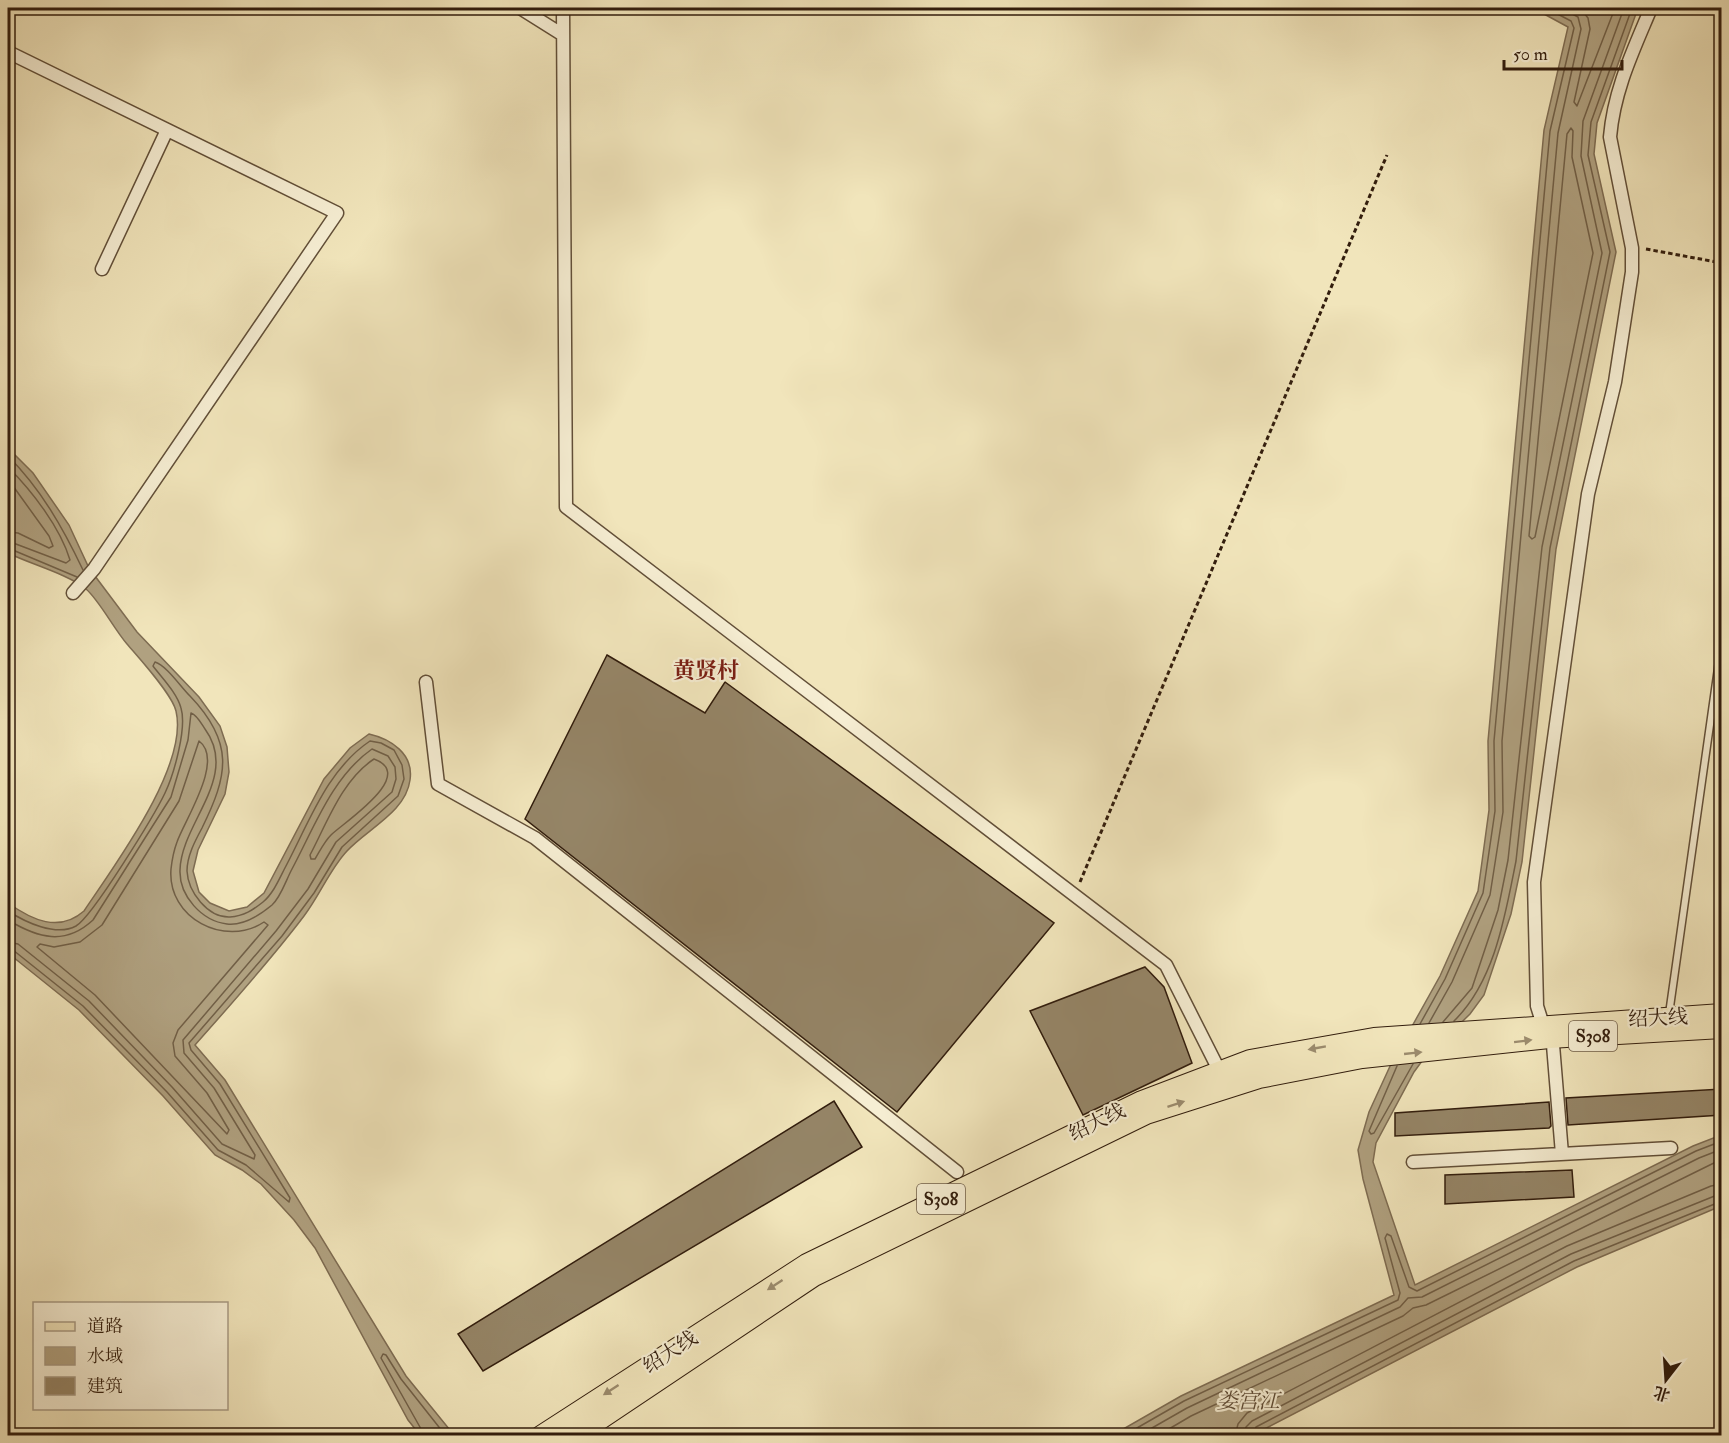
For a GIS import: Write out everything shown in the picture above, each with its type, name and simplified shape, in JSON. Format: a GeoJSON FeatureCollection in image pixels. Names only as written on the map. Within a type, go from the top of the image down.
{"type":"FeatureCollection","features":[{"type":"Feature","properties":{"kind":"main road","name":"绍大线"},"geometry":{"type":"LineString","coordinates":[[575,1436],[814,1276],[1146,1114],[1224,1079],[1250,1060],[1374,1038],[1474,1030],[1546,1031],[1668,1024],[1722,1014]]}},
{"type":"Feature","properties":{"kind":"main road","name":"绍大线"},"geometry":{"type":"LineString","coordinates":[[1668,1024],[1722,1028]]}},
{"type":"Feature","properties":{"kind":"main road","name":"绍大线"},"geometry":{"type":"LineString","coordinates":[[541,1436],[807,1264],[1142,1101],[1224,1079],[1259,1078],[1362,1059],[1464,1048],[1546,1031]]}},
{"type":"Feature","properties":{"kind":"street"},"geometry":{"type":"LineString","coordinates":[[520,8],[563,35]]}},
{"type":"Feature","properties":{"kind":"street"},"geometry":{"type":"LineString","coordinates":[[563,8],[566,507],[1166,965],[1224,1079]]}},
{"type":"Feature","properties":{"kind":"street"},"geometry":{"type":"LineString","coordinates":[[1562,1154],[1553,1045],[1537,1006],[1534,882],[1588,494],[1615,382],[1632,272],[1632,248],[1610,137],[1619,83],[1651,8]]}},
{"type":"Feature","properties":{"kind":"street"},"geometry":{"type":"LineString","coordinates":[[8,52],[337,213],[94,569],[76,590]]}},
{"type":"Feature","properties":{"kind":"street"},"geometry":{"type":"LineString","coordinates":[[102,269],[167,130]]}},
{"type":"Feature","properties":{"kind":"street"},"geometry":{"type":"LineString","coordinates":[[426,682],[438,784],[535,838],[957,1172]]}},
{"type":"Feature","properties":{"kind":"street"},"geometry":{"type":"LineString","coordinates":[[1413,1162],[1671,1148]]}},
{"type":"Feature","properties":{"kind":"lane"},"geometry":{"type":"LineString","coordinates":[[1668,1024],[1722,640]]}},
{"type":"Feature","properties":{"kind":"path"},"geometry":{"type":"LineString","coordinates":[[1074,895],[1387,156]]}},
{"type":"Feature","properties":{"kind":"path"},"geometry":{"type":"LineString","coordinates":[[1632,248],[1722,263]]}},
{"type":"Feature","properties":{"kind":"water","name":"娄宫江"},"geometry":{"type":"Polygon","coordinates":[[[1533,8],[1638,8],[1597,123],[1594,154],[1616,252],[1556,549],[1522,862],[1511,914],[1484,995],[1470,1014],[1422,1061],[1414,1072],[1376,1143],[1373,1162],[1415,1285],[1693,1146],[1721,1135],[1721,1206],[1577,1267],[1253,1435],[1111,1436],[1181,1396],[1394,1295],[1363,1179],[1358,1150],[1369,1112],[1391,1064],[1440,976],[1478,891],[1489,810],[1488,741],[1544,130],[1568,27],[1533,8]]]}},
{"type":"Feature","properties":{"kind":"water"},"geometry":{"type":"Polygon","coordinates":[[[8,448],[33,473],[69,525],[89,568],[137,632],[199,697],[220,726],[227,747],[229,772],[225,794],[198,850],[193,871],[199,892],[210,903],[229,911],[247,907],[264,893],[324,779],[350,748],[369,734],[393,744],[405,755],[410,780],[401,802],[394,811],[355,843],[341,858],[310,908],[291,933],[195,1045],[225,1080],[406,1376],[454,1435],[420,1435],[408,1420],[315,1248],[294,1220],[261,1184],[215,1155],[163,1096],[79,1010],[8,953],[8,903],[26,915],[55,923],[75,918],[84,911],[130,842],[161,787],[177,734],[176,711],[168,695],[122,638],[91,594],[69,579],[8,553],[8,448]]]}},
{"type":"Feature","properties":{"kind":"building"},"geometry":{"type":"Polygon","coordinates":[[[607,655],[705,713],[725,682],[1054,923],[897,1112],[525,819],[607,655]]]}},
{"type":"Feature","properties":{"kind":"building"},"geometry":{"type":"Polygon","coordinates":[[[1145,967],[1164,987],[1192,1063],[1083,1115],[1030,1011],[1145,967]]]}},
{"type":"Feature","properties":{"kind":"building"},"geometry":{"type":"Polygon","coordinates":[[[1722,1089],[1722,1115],[1568,1125],[1566,1098],[1722,1089]]]}},
{"type":"Feature","properties":{"kind":"building"},"geometry":{"type":"Polygon","coordinates":[[[834,1101],[862,1147],[483,1371],[458,1334],[834,1101]]]}},
{"type":"Feature","properties":{"kind":"building"},"geometry":{"type":"Polygon","coordinates":[[[1549,1102],[1551,1126],[1549,1128],[1395,1136],[1395,1113],[1549,1102]]]}},
{"type":"Feature","properties":{"kind":"building"},"geometry":{"type":"Polygon","coordinates":[[[1572,1170],[1574,1197],[1445,1204],[1445,1175],[1572,1170]]]}},
{"type":"Feature","properties":{"kind":"district","name":"黄贤村"},"geometry":{"type":"Point","coordinates":[706,671]}}]}
